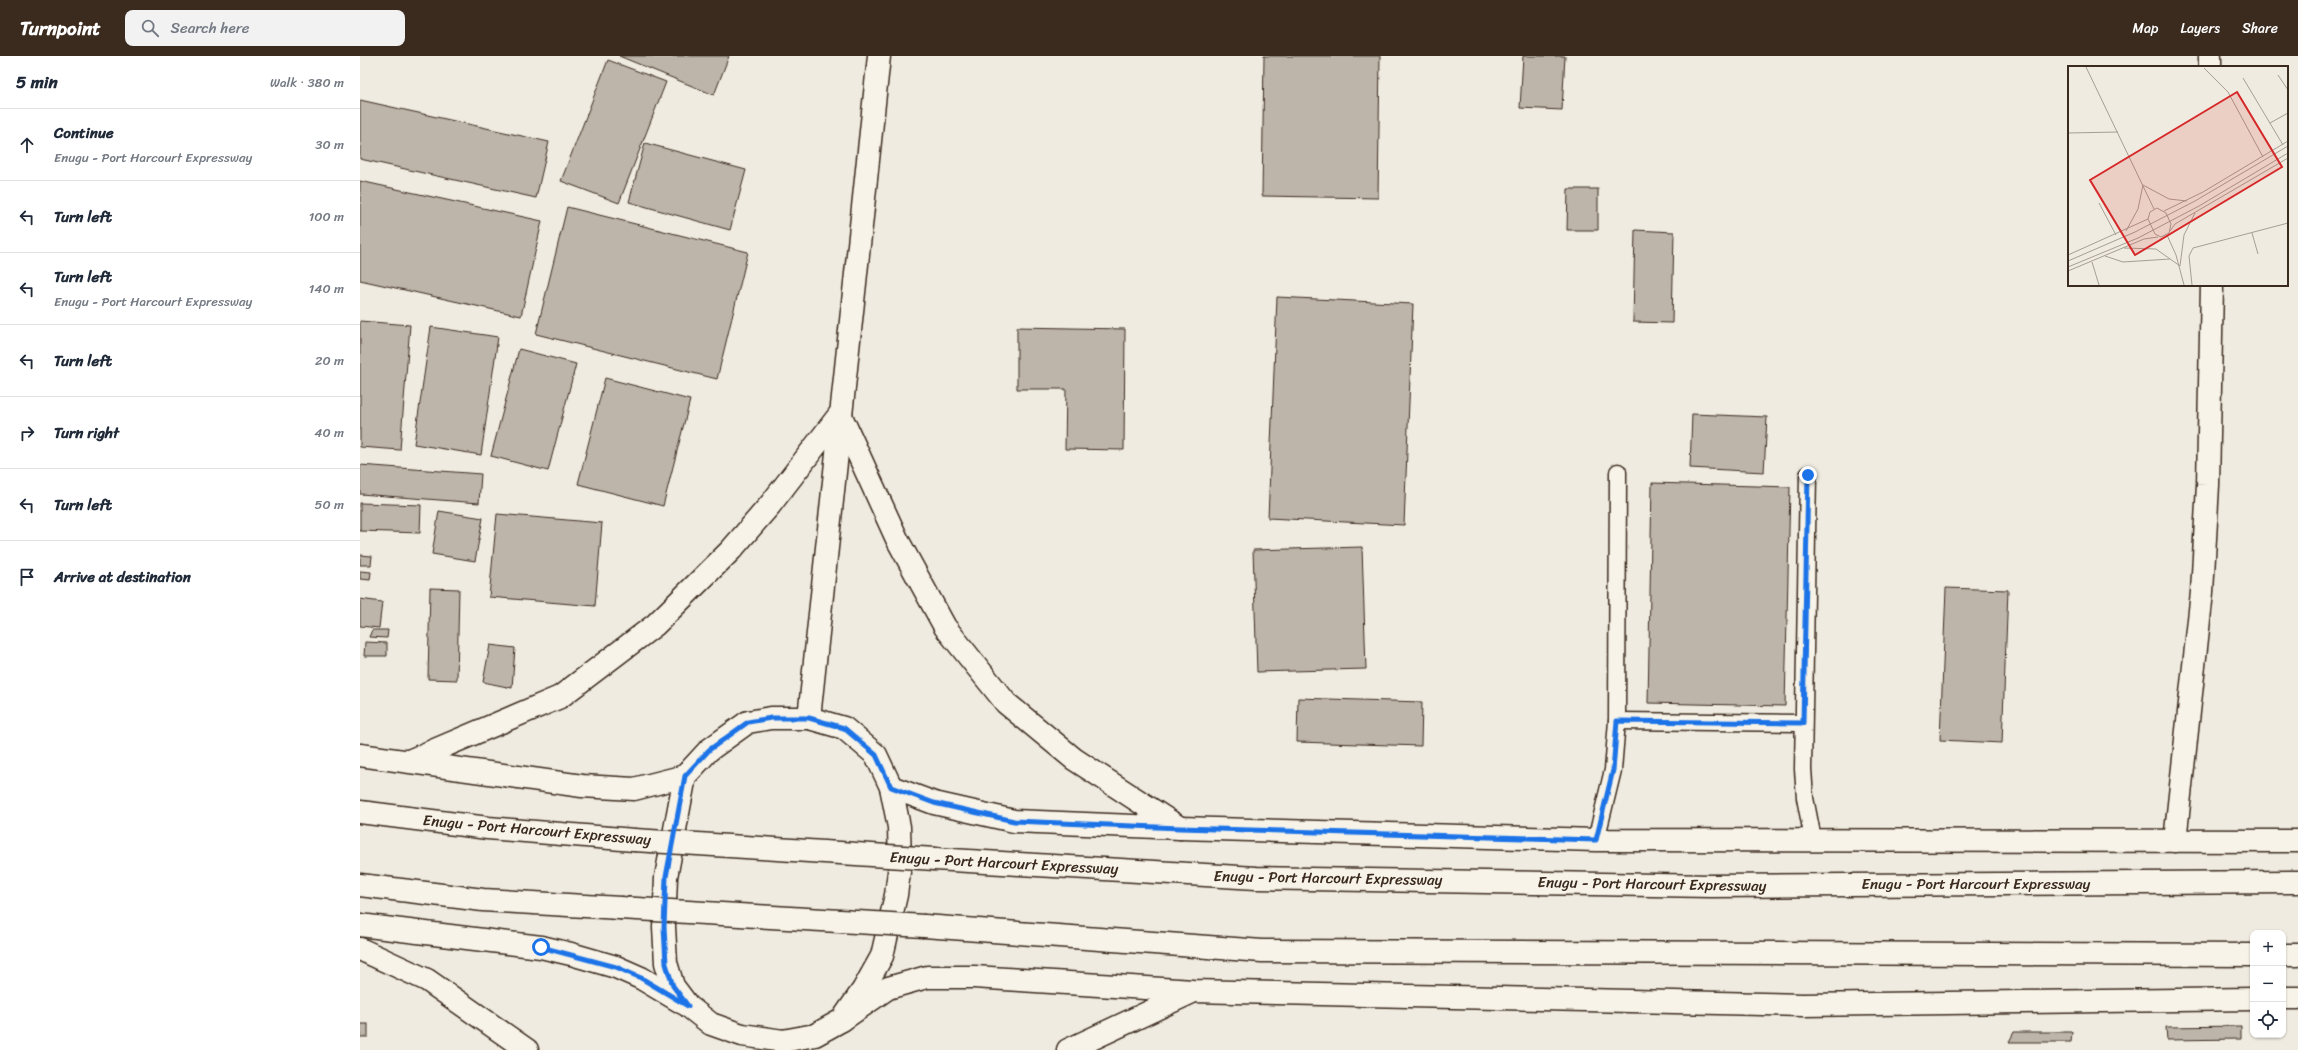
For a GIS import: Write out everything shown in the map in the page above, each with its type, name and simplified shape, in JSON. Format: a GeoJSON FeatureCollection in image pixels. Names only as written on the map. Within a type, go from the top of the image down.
{"type":"FeatureCollection","features":[{"type":"Feature","properties":{"kind":"main road"},"geometry":{"type":"LineString","coordinates":[[809,718],[879,56]]}},
{"type":"Feature","properties":{"kind":"main road"},"geometry":{"type":"LineString","coordinates":[[2175,842],[2202,592],[2208,485],[2212,286]]}},
{"type":"Feature","properties":{"kind":"main road"},"geometry":{"type":"LineString","coordinates":[[409,761],[560,697],[655,625],[731,550],[770,505],[840,414]]}},
{"type":"Feature","properties":{"kind":"main road"},"geometry":{"type":"LineString","coordinates":[[840,414],[897,540],[945,627],[1006,703],[1074,759],[1180,828]]}},
{"type":"Feature","properties":{"kind":"main road"},"geometry":{"type":"LineString","coordinates":[[688,1006],[673,986],[666,964],[664,927],[666,877],[685,776],[709,750],[748,722],[771,718],[809,718],[844,728],[876,755],[891,787],[899,827],[900,864],[896,895],[882,956],[863,990],[842,1020]]}},
{"type":"Feature","properties":{"kind":"main road"},"geometry":{"type":"LineString","coordinates":[[360,755],[582,786],[634,789],[685,776]]}},
{"type":"Feature","properties":{"kind":"main road"},"geometry":{"type":"LineString","coordinates":[[891,787],[934,803],[1014,821],[1180,828],[1596,840],[1813,839],[2175,842],[2298,841]]}},
{"type":"Feature","properties":{"kind":"main road","name":"Enugu - Port Harcourt Expressway"},"geometry":{"type":"LineString","coordinates":[[360,812],[488,828],[634,840],[1256,878],[1711,886],[2298,882]]}},
{"type":"Feature","properties":{"kind":"main road"},"geometry":{"type":"LineString","coordinates":[[360,885],[483,900],[924,926],[1262,951],[2250,955]]}},
{"type":"Feature","properties":{"kind":"main road"},"geometry":{"type":"LineString","coordinates":[[360,925],[541,947],[571,954],[616,967],[635,975],[688,1006],[717,1026],[742,1035],[783,1046],[815,1035],[842,1020],[888,988],[927,977],[974,977],[1193,991],[1803,1005],[2250,999]]}},
{"type":"Feature","properties":{"kind":"main road"},"geometry":{"type":"LineString","coordinates":[[360,949],[427,980],[527,1050]]}},
{"type":"Feature","properties":{"kind":"main road"},"geometry":{"type":"LineString","coordinates":[[2286,955],[2298,955]]}},
{"type":"Feature","properties":{"kind":"main road"},"geometry":{"type":"LineString","coordinates":[[1068,1050],[1193,991]]}},
{"type":"Feature","properties":{"kind":"main road"},"geometry":{"type":"LineString","coordinates":[[2286,998],[2298,998]]}},
{"type":"Feature","properties":{"kind":"lane"},"geometry":{"type":"LineString","coordinates":[[1596,840],[1613,770],[1617,721],[1618,472]]}},
{"type":"Feature","properties":{"kind":"lane"},"geometry":{"type":"LineString","coordinates":[[1808,475],[1803,723],[1805,798],[1813,839]]}},
{"type":"Feature","properties":{"kind":"lane"},"geometry":{"type":"LineString","coordinates":[[1617,721],[1803,723]]}},
{"type":"Feature","properties":{"kind":"building"},"geometry":{"type":"Polygon","coordinates":[[[619,56],[729,56],[714,95],[619,56]]]}},
{"type":"Feature","properties":{"kind":"building"},"geometry":{"type":"Polygon","coordinates":[[[1264,56],[1380,56],[1378,198],[1262,196],[1264,56]]]}},
{"type":"Feature","properties":{"kind":"building"},"geometry":{"type":"Polygon","coordinates":[[[1523,56],[1565,56],[1562,110],[1520,108],[1523,56]]]}},
{"type":"Feature","properties":{"kind":"building"},"geometry":{"type":"Polygon","coordinates":[[[608,60],[666,82],[619,203],[561,181],[608,60]]]}},
{"type":"Feature","properties":{"kind":"building"},"geometry":{"type":"Polygon","coordinates":[[[360,100],[549,142],[536,198],[360,159],[360,100]]]}},
{"type":"Feature","properties":{"kind":"building"},"geometry":{"type":"Polygon","coordinates":[[[645,143],[746,170],[730,230],[629,202],[645,143]]]}},
{"type":"Feature","properties":{"kind":"building"},"geometry":{"type":"Polygon","coordinates":[[[360,181],[542,221],[521,316],[360,280],[360,181]]]}},
{"type":"Feature","properties":{"kind":"building"},"geometry":{"type":"Polygon","coordinates":[[[1568,189],[1598,189],[1598,230],[1567,230],[1568,189]]]}},
{"type":"Feature","properties":{"kind":"building"},"geometry":{"type":"Polygon","coordinates":[[[567,207],[748,252],[717,379],[536,334],[567,207]]]}},
{"type":"Feature","properties":{"kind":"building"},"geometry":{"type":"Polygon","coordinates":[[[1635,230],[1674,232],[1672,323],[1633,322],[1635,230]]]}},
{"type":"Feature","properties":{"kind":"building"},"geometry":{"type":"Polygon","coordinates":[[[1277,297],[1413,304],[1404,525],[1268,518],[1277,297]]]}},
{"type":"Feature","properties":{"kind":"building"},"geometry":{"type":"Polygon","coordinates":[[[360,321],[410,325],[400,450],[360,447],[360,321]]]}},
{"type":"Feature","properties":{"kind":"building"},"geometry":{"type":"Polygon","coordinates":[[[431,327],[498,337],[481,455],[414,444],[431,327]]]}},
{"type":"Feature","properties":{"kind":"building"},"geometry":{"type":"Polygon","coordinates":[[[1017,327],[1125,329],[1124,450],[1065,449],[1066,389],[1017,389],[1017,327]]]}},
{"type":"Feature","properties":{"kind":"building"},"geometry":{"type":"Polygon","coordinates":[[[519,349],[576,364],[548,471],[491,456],[519,349]]]}},
{"type":"Feature","properties":{"kind":"building"},"geometry":{"type":"Polygon","coordinates":[[[605,378],[690,400],[663,506],[578,484],[605,378]]]}},
{"type":"Feature","properties":{"kind":"building"},"geometry":{"type":"Polygon","coordinates":[[[1692,414],[1767,417],[1764,472],[1690,468],[1692,414]]]}},
{"type":"Feature","properties":{"kind":"building"},"geometry":{"type":"Polygon","coordinates":[[[360,465],[481,474],[479,503],[360,494],[360,465]]]}},
{"type":"Feature","properties":{"kind":"building"},"geometry":{"type":"Polygon","coordinates":[[[1652,483],[1790,487],[1785,706],[1648,703],[1652,483]]]}},
{"type":"Feature","properties":{"kind":"building"},"geometry":{"type":"Polygon","coordinates":[[[360,503],[421,505],[420,533],[360,531],[360,503]]]}},
{"type":"Feature","properties":{"kind":"building"},"geometry":{"type":"Polygon","coordinates":[[[439,511],[483,518],[475,561],[432,554],[439,511]]]}},
{"type":"Feature","properties":{"kind":"building"},"geometry":{"type":"Polygon","coordinates":[[[497,514],[602,523],[595,606],[489,597],[497,514]]]}},
{"type":"Feature","properties":{"kind":"building"},"geometry":{"type":"Polygon","coordinates":[[[1362,547],[1366,669],[1257,672],[1253,550],[1362,547]]]}},
{"type":"Feature","properties":{"kind":"building"},"geometry":{"type":"Polygon","coordinates":[[[360,555],[372,556],[371,565],[360,565],[360,555]]]}},
{"type":"Feature","properties":{"kind":"building"},"geometry":{"type":"Polygon","coordinates":[[[360,571],[371,572],[370,580],[360,579],[360,571]]]}},
{"type":"Feature","properties":{"kind":"building"},"geometry":{"type":"Polygon","coordinates":[[[430,588],[459,589],[457,680],[428,679],[430,588]]]}},
{"type":"Feature","properties":{"kind":"building"},"geometry":{"type":"Polygon","coordinates":[[[1946,588],[2008,590],[2002,743],[1940,740],[1946,588]]]}},
{"type":"Feature","properties":{"kind":"building"},"geometry":{"type":"Polygon","coordinates":[[[360,599],[382,602],[379,628],[360,626],[360,599]]]}},
{"type":"Feature","properties":{"kind":"building"},"geometry":{"type":"Polygon","coordinates":[[[372,630],[388,630],[387,638],[369,637],[372,630]]]}},
{"type":"Feature","properties":{"kind":"building"},"geometry":{"type":"Polygon","coordinates":[[[365,642],[387,643],[387,656],[364,656],[365,642]]]}},
{"type":"Feature","properties":{"kind":"building"},"geometry":{"type":"Polygon","coordinates":[[[490,645],[515,648],[512,688],[483,682],[490,645]]]}},
{"type":"Feature","properties":{"kind":"building"},"geometry":{"type":"Polygon","coordinates":[[[1298,698],[1422,702],[1421,746],[1297,742],[1298,698]]]}},
{"type":"Feature","properties":{"kind":"building"},"geometry":{"type":"Polygon","coordinates":[[[360,1024],[368,1024],[368,1037],[360,1037],[360,1024]]]}},
{"type":"Feature","properties":{"kind":"building"},"geometry":{"type":"Polygon","coordinates":[[[2241,1026],[2241,1039],[2167,1040],[2166,1027],[2241,1026]]]}},
{"type":"Feature","properties":{"kind":"building"},"geometry":{"type":"Polygon","coordinates":[[[2014,1032],[2072,1032],[2071,1042],[2009,1042],[2014,1032]]]}},
{"type":"Feature","properties":{"kind":"route"},"geometry":{"type":"LineString","coordinates":[[541,947],[616,967],[641,978],[688,1006],[673,986],[666,964],[664,927],[666,877],[685,776],[709,750],[748,722],[771,718],[809,718],[844,728],[876,755],[891,787],[934,803],[1014,821],[1388,835],[1596,840],[1613,770],[1617,721],[1803,723],[1808,475]]}}]}
